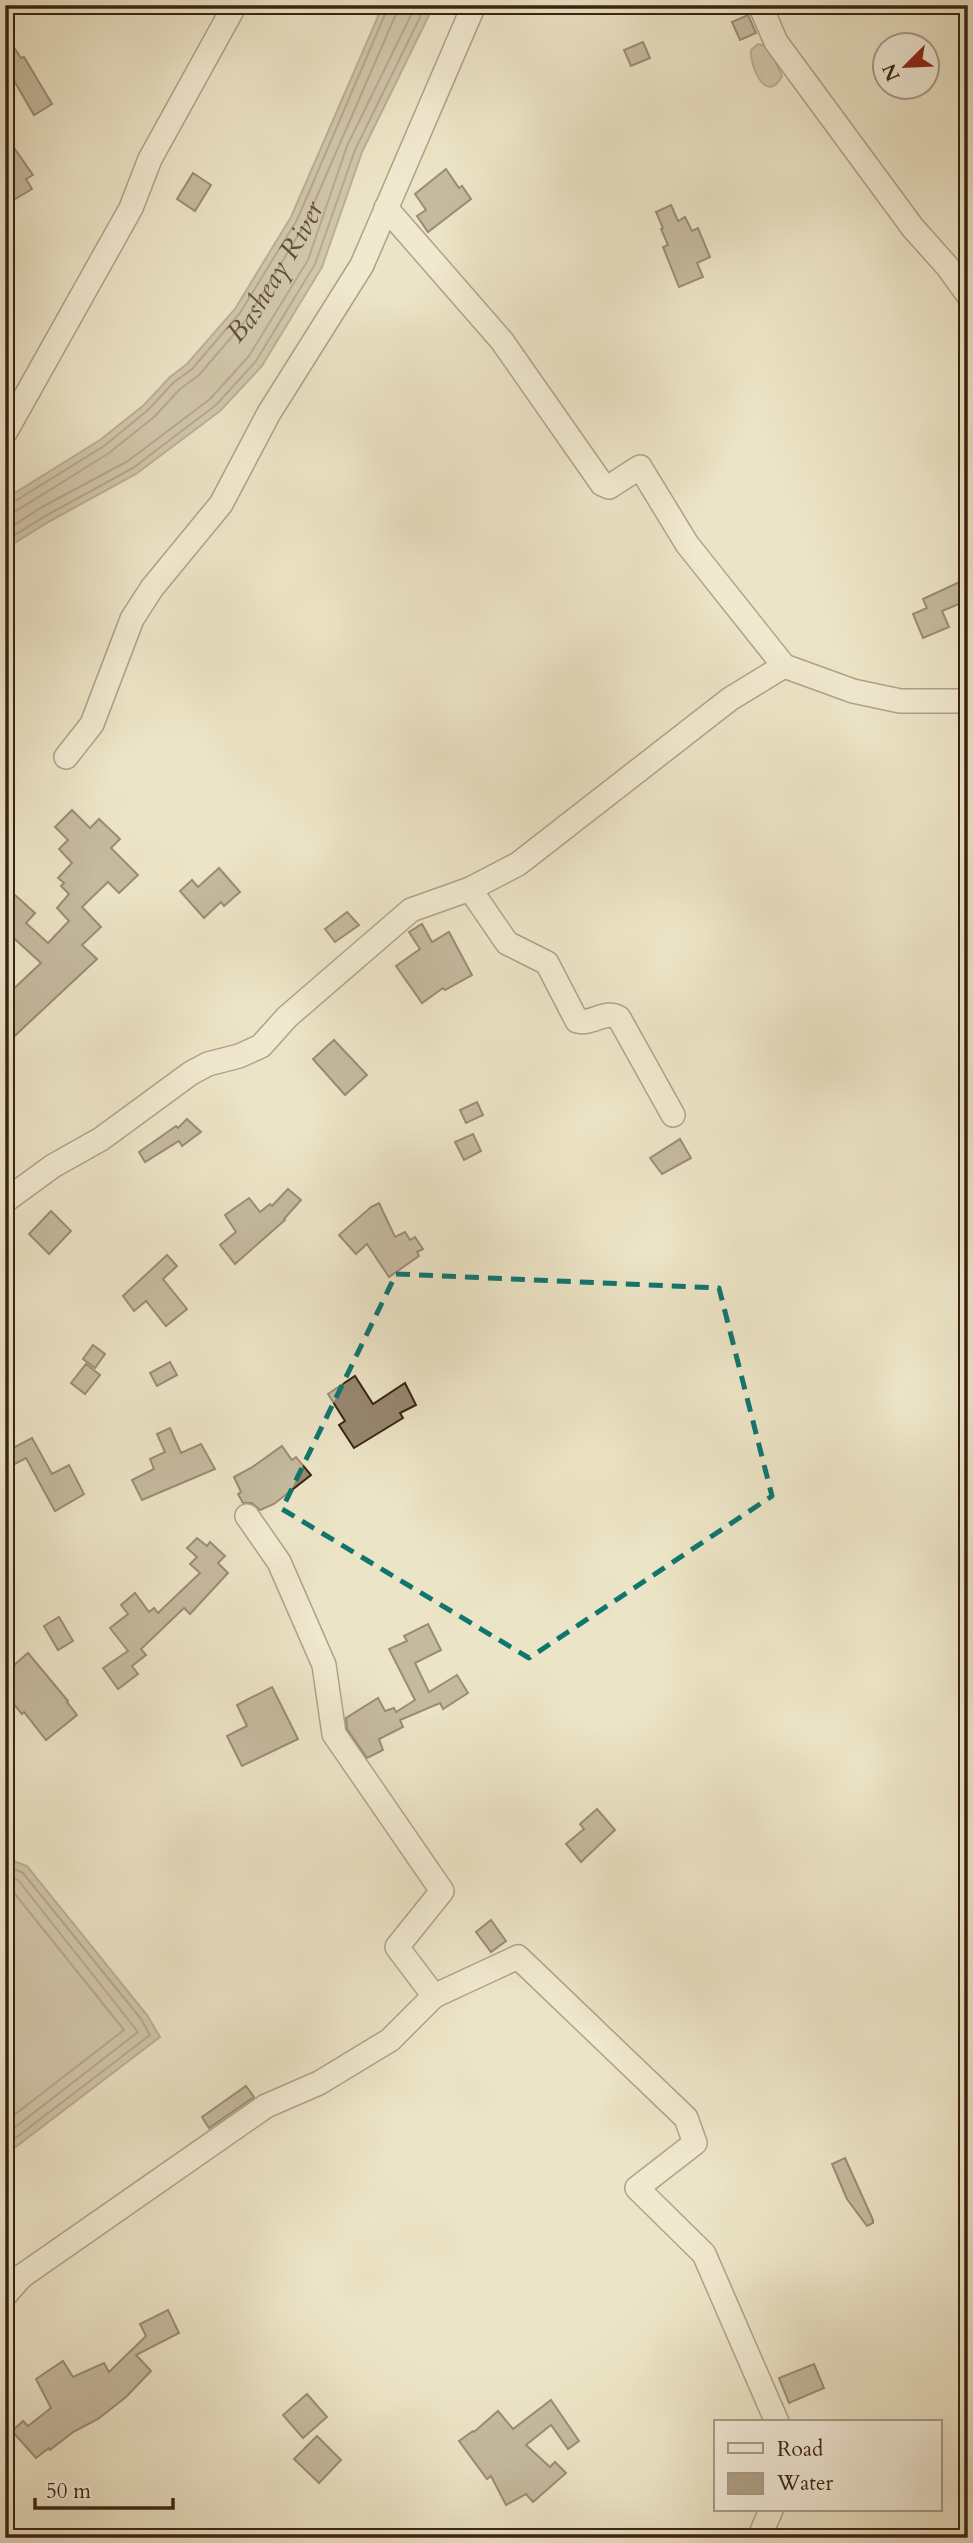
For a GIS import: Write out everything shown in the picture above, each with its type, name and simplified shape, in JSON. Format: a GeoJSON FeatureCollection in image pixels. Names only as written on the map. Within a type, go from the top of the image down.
{"type":"FeatureCollection","features":[{"type":"Feature","properties":{"kind":"street"},"geometry":{"type":"LineString","coordinates":[[5,433],[131,208],[150,159],[235,5]]}},
{"type":"Feature","properties":{"kind":"street"},"geometry":{"type":"LineString","coordinates":[[66,757],[92,724],[132,619],[152,588],[221,504],[269,413],[362,265],[474,5]]}},
{"type":"Feature","properties":{"kind":"street"},"geometry":{"type":"LineString","coordinates":[[760,5],[776,42],[913,228],[947,266],[968,295]]}},
{"type":"Feature","properties":{"kind":"street"},"geometry":{"type":"LineString","coordinates":[[386,208],[502,341],[603,484],[609,487],[640,467],[687,544],[784,666],[853,691],[900,701],[968,699]]}},
{"type":"Feature","properties":{"kind":"street"},"geometry":{"type":"LineString","coordinates":[[5,1201],[53,1166],[102,1139],[191,1073],[208,1063],[239,1056],[261,1045],[287,1017],[411,910],[470,889],[518,864],[730,699],[784,666]]}},
{"type":"Feature","properties":{"kind":"street"},"geometry":{"type":"LineString","coordinates":[[470,889],[507,943],[547,963],[577,1021],[582,1023],[610,1015],[619,1018],[673,1115]]}},
{"type":"Feature","properties":{"kind":"street"},"geometry":{"type":"LineString","coordinates":[[247,1516],[279,1563],[324,1665],[334,1734],[442,1891],[397,1947],[434,1996]]}},
{"type":"Feature","properties":{"kind":"street"},"geometry":{"type":"LineString","coordinates":[[5,2295],[22,2276],[266,2106],[320,2083],[390,2040],[434,1996],[518,1956],[686,2118],[695,2143],[637,2188],[704,2254],[776,2420]]}},
{"type":"Feature","properties":{"kind":"street"},"geometry":{"type":"LineString","coordinates":[[759,2538],[770,2512]]}},
{"type":"Feature","properties":{"kind":"highlighted area"},"geometry":{"type":"Polygon","coordinates":[[[396,1274],[719,1288],[772,1496],[529,1658],[282,1509],[396,1274]]]}},
{"type":"Feature","properties":{"kind":"water","name":"Basheay River"},"geometry":{"type":"Polygon","coordinates":[[[383,5],[434,5],[362,152],[322,267],[262,366],[220,411],[136,474],[5,549],[5,499],[100,440],[144,405],[170,377],[187,364],[235,309],[291,217],[383,5]]]}},
{"type":"Feature","properties":{"kind":"water"},"geometry":{"type":"Polygon","coordinates":[[[758,44],[769,47],[782,76],[771,87],[761,81],[753,66],[751,50],[758,44]]]}},
{"type":"Feature","properties":{"kind":"water"},"geometry":{"type":"Polygon","coordinates":[[[5,1858],[27,1866],[147,2015],[160,2037],[5,2155],[5,1858]]]}},
{"type":"Feature","properties":{"kind":"building"},"geometry":{"type":"Polygon","coordinates":[[[748,15],[756,33],[740,40],[732,22],[748,15]]]}},
{"type":"Feature","properties":{"kind":"building"},"geometry":{"type":"Polygon","coordinates":[[[5,34],[21,58],[24,57],[52,104],[34,115],[5,65],[5,34]]]}},
{"type":"Feature","properties":{"kind":"building"},"geometry":{"type":"Polygon","coordinates":[[[643,42],[650,58],[631,66],[624,50],[643,42]]]}},
{"type":"Feature","properties":{"kind":"building"},"geometry":{"type":"Polygon","coordinates":[[[5,135],[33,175],[26,179],[32,189],[5,205],[5,135]]]}},
{"type":"Feature","properties":{"kind":"building"},"geometry":{"type":"Polygon","coordinates":[[[446,169],[459,188],[462,186],[471,199],[428,232],[417,216],[426,210],[415,194],[446,169]]]}},
{"type":"Feature","properties":{"kind":"building"},"geometry":{"type":"Polygon","coordinates":[[[193,173],[211,185],[195,211],[177,199],[193,173]]]}},
{"type":"Feature","properties":{"kind":"building"},"geometry":{"type":"Polygon","coordinates":[[[671,205],[678,221],[685,217],[692,231],[698,228],[710,257],[697,263],[703,277],[679,287],[663,247],[668,245],[656,212],[671,205]]]}},
{"type":"Feature","properties":{"kind":"building"},"geometry":{"type":"Polygon","coordinates":[[[968,578],[968,600],[942,611],[949,627],[923,638],[913,614],[927,608],[923,599],[968,578]]]}},
{"type":"Feature","properties":{"kind":"building"},"geometry":{"type":"Polygon","coordinates":[[[72,810],[90,828],[99,819],[120,839],[111,848],[138,875],[119,893],[108,882],[82,907],[101,927],[82,945],[97,959],[5,1045],[5,997],[41,963],[5,930],[5,886],[35,913],[26,923],[48,943],[69,921],[57,908],[69,894],[61,886],[64,883],[58,878],[72,863],[59,849],[68,840],[55,827],[72,810]]]}},
{"type":"Feature","properties":{"kind":"building"},"geometry":{"type":"Polygon","coordinates":[[[219,868],[240,892],[224,906],[221,902],[204,918],[180,891],[192,880],[198,887],[219,868]]]}},
{"type":"Feature","properties":{"kind":"building"},"geometry":{"type":"Polygon","coordinates":[[[347,912],[359,925],[335,942],[325,929],[347,912]]]}},
{"type":"Feature","properties":{"kind":"building"},"geometry":{"type":"Polygon","coordinates":[[[422,924],[432,942],[449,932],[472,975],[445,990],[443,988],[422,1003],[396,966],[420,949],[409,932],[422,924]]]}},
{"type":"Feature","properties":{"kind":"building"},"geometry":{"type":"Polygon","coordinates":[[[334,1040],[367,1075],[345,1095],[313,1059],[334,1040]]]}},
{"type":"Feature","properties":{"kind":"building"},"geometry":{"type":"Polygon","coordinates":[[[477,1102],[483,1115],[466,1123],[460,1110],[477,1102]]]}},
{"type":"Feature","properties":{"kind":"building"},"geometry":{"type":"Polygon","coordinates":[[[187,1119],[201,1132],[182,1146],[179,1141],[145,1162],[139,1152],[176,1126],[178,1128],[187,1119]]]}},
{"type":"Feature","properties":{"kind":"building"},"geometry":{"type":"Polygon","coordinates":[[[473,1134],[481,1151],[464,1160],[455,1142],[473,1134]]]}},
{"type":"Feature","properties":{"kind":"building"},"geometry":{"type":"Polygon","coordinates":[[[680,1139],[691,1158],[662,1174],[650,1158],[680,1139]]]}},
{"type":"Feature","properties":{"kind":"building"},"geometry":{"type":"Polygon","coordinates":[[[288,1189],[301,1200],[285,1220],[235,1264],[220,1245],[236,1232],[225,1215],[249,1198],[260,1212],[270,1204],[272,1206],[288,1189]]]}},
{"type":"Feature","properties":{"kind":"building"},"geometry":{"type":"Polygon","coordinates":[[[379,1203],[395,1237],[405,1232],[410,1240],[415,1237],[423,1249],[417,1252],[419,1256],[389,1277],[367,1244],[356,1254],[339,1235],[379,1203]]]}},
{"type":"Feature","properties":{"kind":"building"},"geometry":{"type":"Polygon","coordinates":[[[51,1211],[71,1231],[49,1254],[29,1234],[51,1211]]]}},
{"type":"Feature","properties":{"kind":"building"},"geometry":{"type":"Polygon","coordinates":[[[167,1255],[177,1266],[163,1279],[187,1309],[166,1326],[146,1301],[134,1311],[123,1296],[167,1255]]]}},
{"type":"Feature","properties":{"kind":"building"},"geometry":{"type":"Polygon","coordinates":[[[93,1345],[105,1354],[95,1368],[83,1359],[93,1345]]]}},
{"type":"Feature","properties":{"kind":"building"},"geometry":{"type":"Polygon","coordinates":[[[170,1362],[177,1375],[157,1386],[150,1373],[170,1362]]]}},
{"type":"Feature","properties":{"kind":"building"},"geometry":{"type":"Polygon","coordinates":[[[86,1364],[100,1375],[85,1394],[71,1383],[86,1364]]]}},
{"type":"Feature","properties":{"kind":"building"},"geometry":{"type":"Polygon","coordinates":[[[355,1376],[373,1404],[405,1383],[416,1405],[400,1413],[403,1418],[354,1448],[339,1425],[345,1421],[328,1394],[355,1376]]]}},
{"type":"Feature","properties":{"kind":"building"},"geometry":{"type":"Polygon","coordinates":[[[170,1428],[181,1453],[201,1444],[215,1469],[142,1500],[132,1480],[154,1469],[150,1459],[165,1452],[157,1434],[170,1428]]]}},
{"type":"Feature","properties":{"kind":"building"},"geometry":{"type":"Polygon","coordinates":[[[32,1438],[52,1474],[69,1465],[84,1494],[55,1511],[26,1458],[5,1469],[5,1452],[32,1438]]]}},
{"type":"Feature","properties":{"kind":"building"},"geometry":{"type":"Polygon","coordinates":[[[282,1446],[292,1460],[296,1457],[311,1475],[274,1504],[260,1510],[252,1503],[243,1503],[234,1477],[282,1446]]]}},
{"type":"Feature","properties":{"kind":"building"},"geometry":{"type":"Polygon","coordinates":[[[197,1538],[207,1546],[210,1542],[225,1556],[218,1563],[228,1573],[190,1614],[184,1608],[141,1649],[146,1655],[132,1666],[138,1674],[118,1689],[103,1668],[128,1651],[110,1628],[128,1614],[121,1605],[135,1593],[149,1612],[154,1608],[158,1613],[200,1573],[190,1564],[197,1557],[187,1548],[197,1538]]]}},
{"type":"Feature","properties":{"kind":"building"},"geometry":{"type":"Polygon","coordinates":[[[59,1617],[73,1641],[58,1650],[44,1626],[59,1617]]]}},
{"type":"Feature","properties":{"kind":"building"},"geometry":{"type":"Polygon","coordinates":[[[428,1624],[441,1650],[415,1663],[429,1692],[457,1675],[468,1693],[443,1709],[440,1703],[400,1720],[403,1727],[379,1739],[383,1750],[367,1758],[347,1729],[346,1718],[378,1698],[385,1711],[394,1708],[396,1712],[415,1700],[389,1649],[407,1641],[404,1636],[428,1624]]]}},
{"type":"Feature","properties":{"kind":"building"},"geometry":{"type":"Polygon","coordinates":[[[28,1653],[77,1715],[46,1740],[24,1712],[22,1714],[5,1694],[5,1673],[28,1653]]]}},
{"type":"Feature","properties":{"kind":"building"},"geometry":{"type":"Polygon","coordinates":[[[272,1687],[298,1739],[242,1766],[227,1736],[247,1726],[237,1705],[272,1687]]]}},
{"type":"Feature","properties":{"kind":"building"},"geometry":{"type":"Polygon","coordinates":[[[597,1809],[615,1830],[581,1862],[566,1844],[584,1829],[580,1824],[597,1809]]]}},
{"type":"Feature","properties":{"kind":"building"},"geometry":{"type":"Polygon","coordinates":[[[491,1920],[506,1941],[491,1952],[476,1932],[491,1920]]]}},
{"type":"Feature","properties":{"kind":"building"},"geometry":{"type":"Polygon","coordinates":[[[246,2086],[254,2097],[209,2128],[202,2117],[246,2086]]]}},
{"type":"Feature","properties":{"kind":"building"},"geometry":{"type":"Polygon","coordinates":[[[845,2158],[873,2220],[873,2223],[867,2226],[847,2199],[832,2164],[845,2158]]]}},
{"type":"Feature","properties":{"kind":"building"},"geometry":{"type":"Polygon","coordinates":[[[168,2310],[179,2333],[136,2355],[151,2371],[126,2397],[98,2419],[73,2432],[36,2458],[12,2431],[23,2421],[28,2426],[51,2408],[36,2379],[63,2361],[73,2377],[104,2363],[109,2372],[146,2336],[140,2324],[168,2310]]]}},
{"type":"Feature","properties":{"kind":"building"},"geometry":{"type":"Polygon","coordinates":[[[814,2364],[824,2388],[789,2403],[779,2378],[814,2364]]]}},
{"type":"Feature","properties":{"kind":"building"},"geometry":{"type":"Polygon","coordinates":[[[307,2394],[327,2417],[303,2438],[283,2415],[307,2394]]]}},
{"type":"Feature","properties":{"kind":"building"},"geometry":{"type":"Polygon","coordinates":[[[551,2400],[579,2441],[568,2449],[551,2425],[526,2445],[550,2467],[555,2462],[566,2473],[533,2502],[526,2494],[506,2505],[491,2476],[487,2479],[459,2441],[498,2411],[513,2429],[551,2400]]]}},
{"type":"Feature","properties":{"kind":"building"},"geometry":{"type":"Polygon","coordinates":[[[317,2436],[341,2460],[319,2483],[294,2459],[317,2436]]]}}]}
